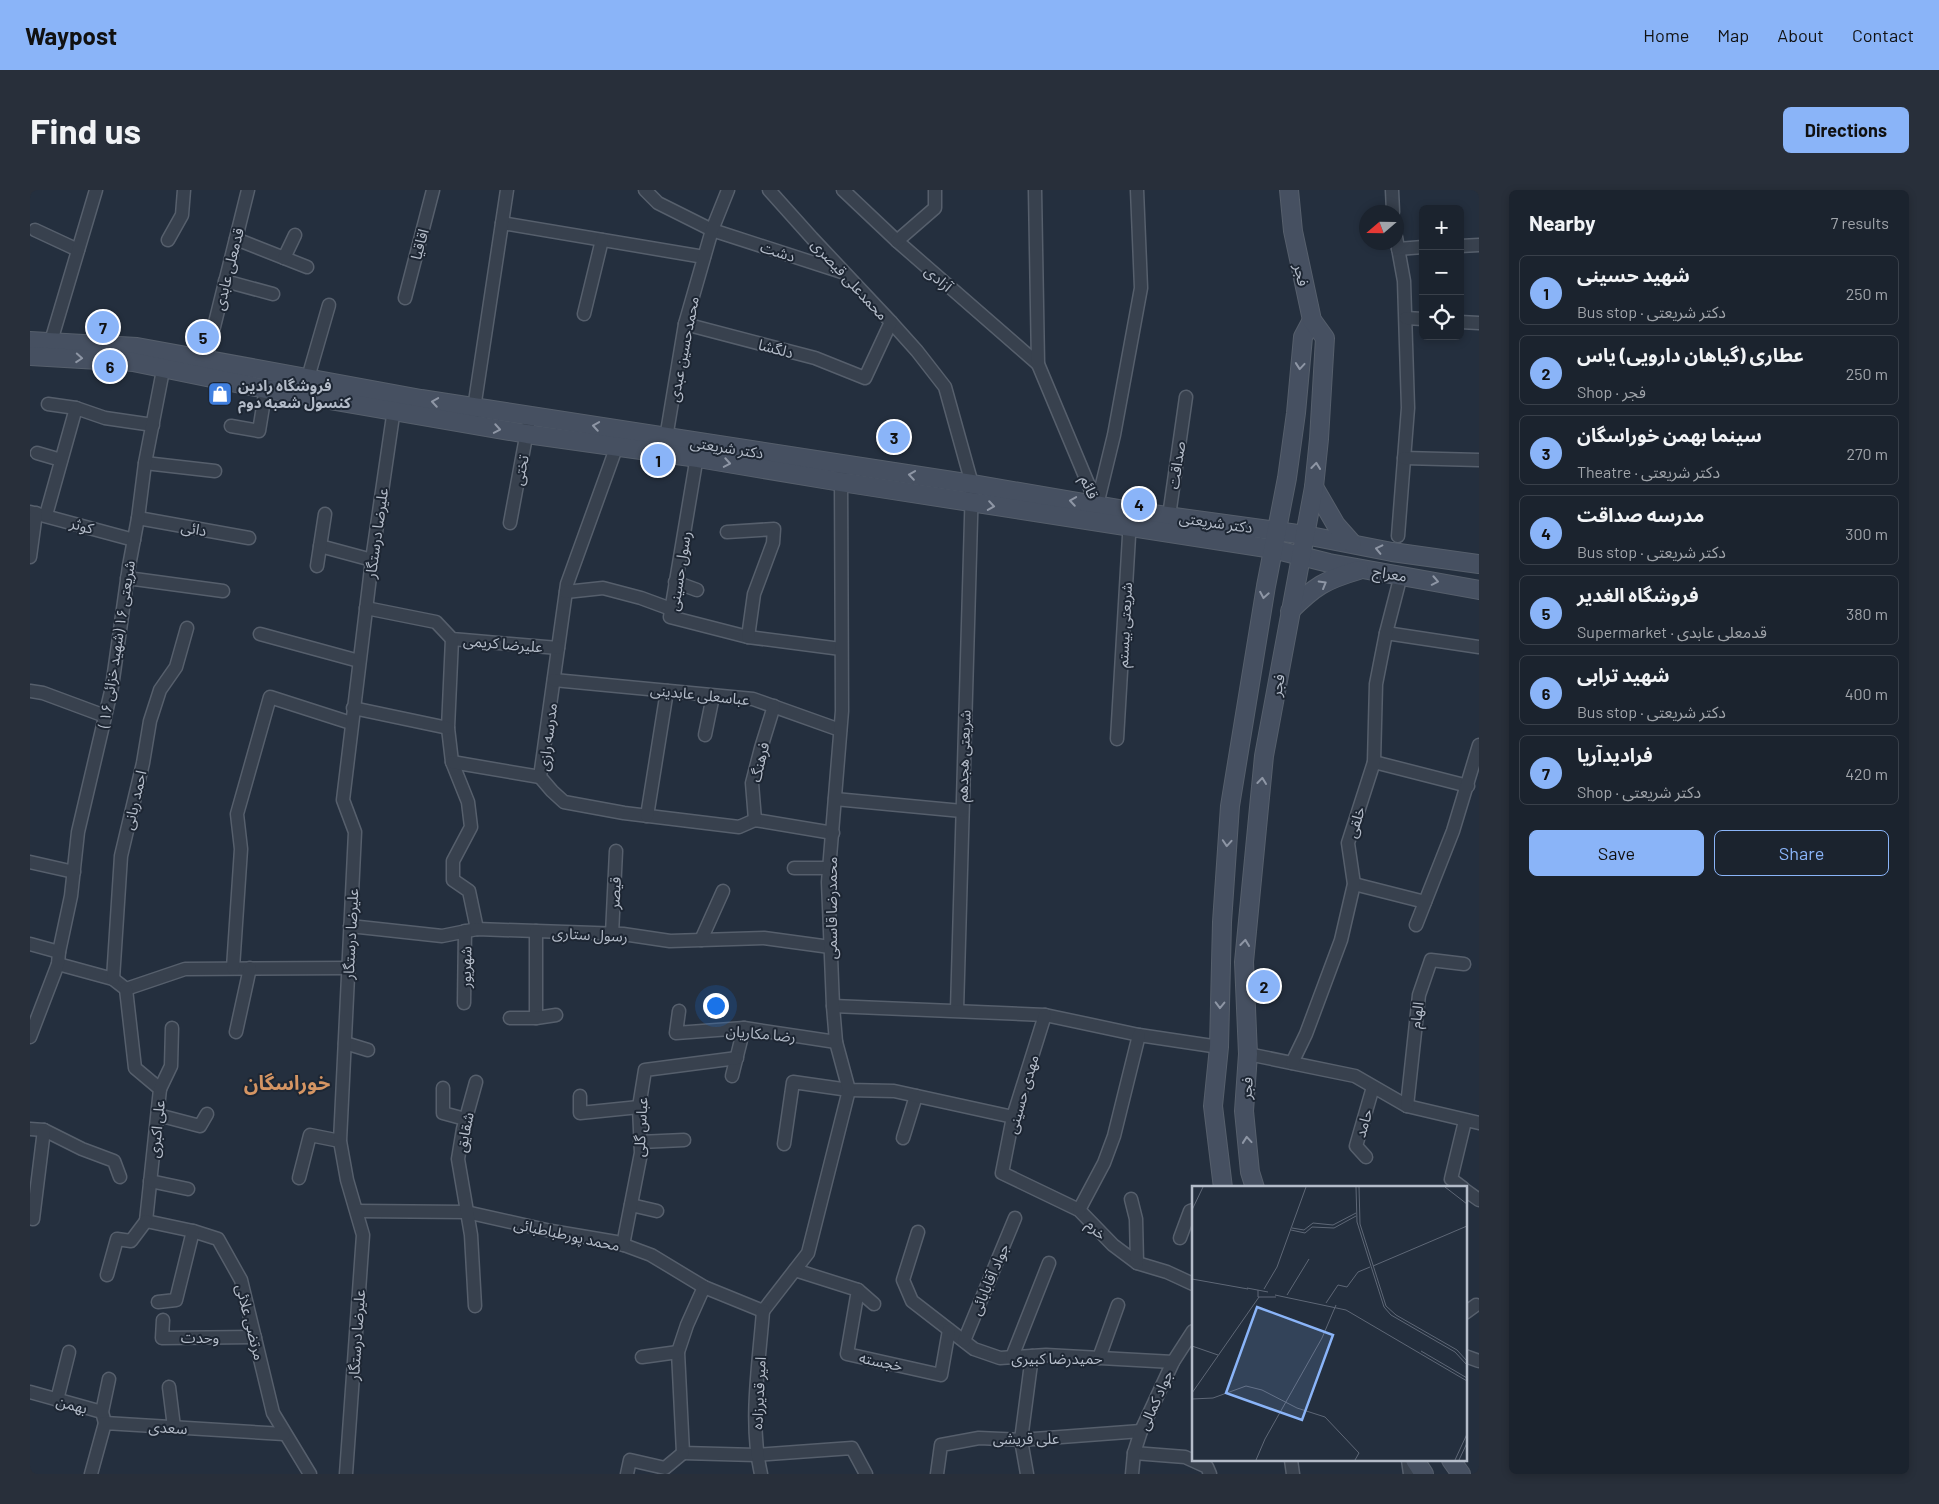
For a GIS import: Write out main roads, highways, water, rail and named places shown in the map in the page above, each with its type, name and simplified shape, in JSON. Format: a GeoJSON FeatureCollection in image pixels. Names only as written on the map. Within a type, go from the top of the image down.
{"type":"FeatureCollection","features":[{"type":"Feature","properties":{"kind":"main road","name":"فجر"},"geometry":{"type":"LineString","coordinates":[[1254,1186],[1250,1172],[1244,1111],[1248,1054],[1244,962],[1264,756],[1314,487],[1325,338],[1312,320],[1293,231],[1289,190]]}},
{"type":"Feature","properties":{"kind":"main road"},"geometry":{"type":"LineString","coordinates":[[1223,1186],[1213,1106],[1219,1047],[1222,922],[1230,806],[1269,570],[1290,459],[1303,337],[1312,320]]}},
{"type":"Feature","properties":{"kind":"main road","name":"دکتر شریعتی"},"geometry":{"type":"LineString","coordinates":[[30,341],[42,351],[137,347],[165,361],[267,381],[473,416],[527,434],[619,439],[698,450],[842,465],[972,484],[1130,519],[1168,524],[1277,531],[1305,535]]}},
{"type":"Feature","properties":{"kind":"main road","name":"دکتر شریعتی"},"geometry":{"type":"LineString","coordinates":[[473,416],[529,416],[619,439]]}},
{"type":"Feature","properties":{"kind":"main road","name":"دکتر شریعتی"},"geometry":{"type":"LineString","coordinates":[[698,450],[841,482],[970,502],[1096,513]]}},
{"type":"Feature","properties":{"kind":"main road"},"geometry":{"type":"LineString","coordinates":[[1314,487],[1336,525],[1352,543]]}},
{"type":"Feature","properties":{"kind":"main road","name":"دکتر شریعتی"},"geometry":{"type":"LineString","coordinates":[[1168,524],[1251,546],[1302,555]]}},
{"type":"Feature","properties":{"kind":"main road","name":"معراج"},"geometry":{"type":"LineString","coordinates":[[1305,535],[1392,552],[1479,564]]}},
{"type":"Feature","properties":{"kind":"main road"},"geometry":{"type":"LineString","coordinates":[[1251,546],[1263,557],[1269,570]]}},
{"type":"Feature","properties":{"kind":"main road","name":"معراج"},"geometry":{"type":"LineString","coordinates":[[1302,555],[1329,563],[1479,590]]}},
{"type":"Feature","properties":{"kind":"main road"},"geometry":{"type":"LineString","coordinates":[[1290,611],[1309,592],[1325,582],[1363,569]]}},
{"type":"Feature","properties":{"kind":"main road"},"geometry":{"type":"LineString","coordinates":[[1219,1047],[1248,1054]]}},
{"type":"Feature","properties":{"kind":"main road"},"geometry":{"type":"LineString","coordinates":[[1416,1462],[1424,1474]]}},
{"type":"Feature","properties":{"kind":"main road"},"geometry":{"type":"LineString","coordinates":[[1452,1462],[1461,1474]]}},
{"type":"Feature","properties":{"kind":"place","name":"فرادیدآریا"},"geometry":{"type":"Point","coordinates":[103,327]}},
{"type":"Feature","properties":{"kind":"place","name":"فروشگاه الغدیر"},"geometry":{"type":"Point","coordinates":[203,337]}},
{"type":"Feature","properties":{"kind":"place","name":"شهید ترابی"},"geometry":{"type":"Point","coordinates":[110,366]}},
{"type":"Feature","properties":{"kind":"place","name":"فروشگاه رادین کنسول شعبه دوم"},"geometry":{"type":"Point","coordinates":[220,394]}},
{"type":"Feature","properties":{"kind":"place","name":"سینما بهمن خوراسگان"},"geometry":{"type":"Point","coordinates":[894,437]}},
{"type":"Feature","properties":{"kind":"place","name":"شهید حسینی"},"geometry":{"type":"Point","coordinates":[658,460]}},
{"type":"Feature","properties":{"kind":"place","name":"مدرسه صداقت"},"geometry":{"type":"Point","coordinates":[1139,504]}},
{"type":"Feature","properties":{"kind":"place","name":"عطاری (گیاهان دارویی) یاس"},"geometry":{"type":"Point","coordinates":[1264,986]}},
{"type":"Feature","properties":{"kind":"district","name":"خوراسگان"},"geometry":{"type":"Point","coordinates":[287,1082]}}]}
